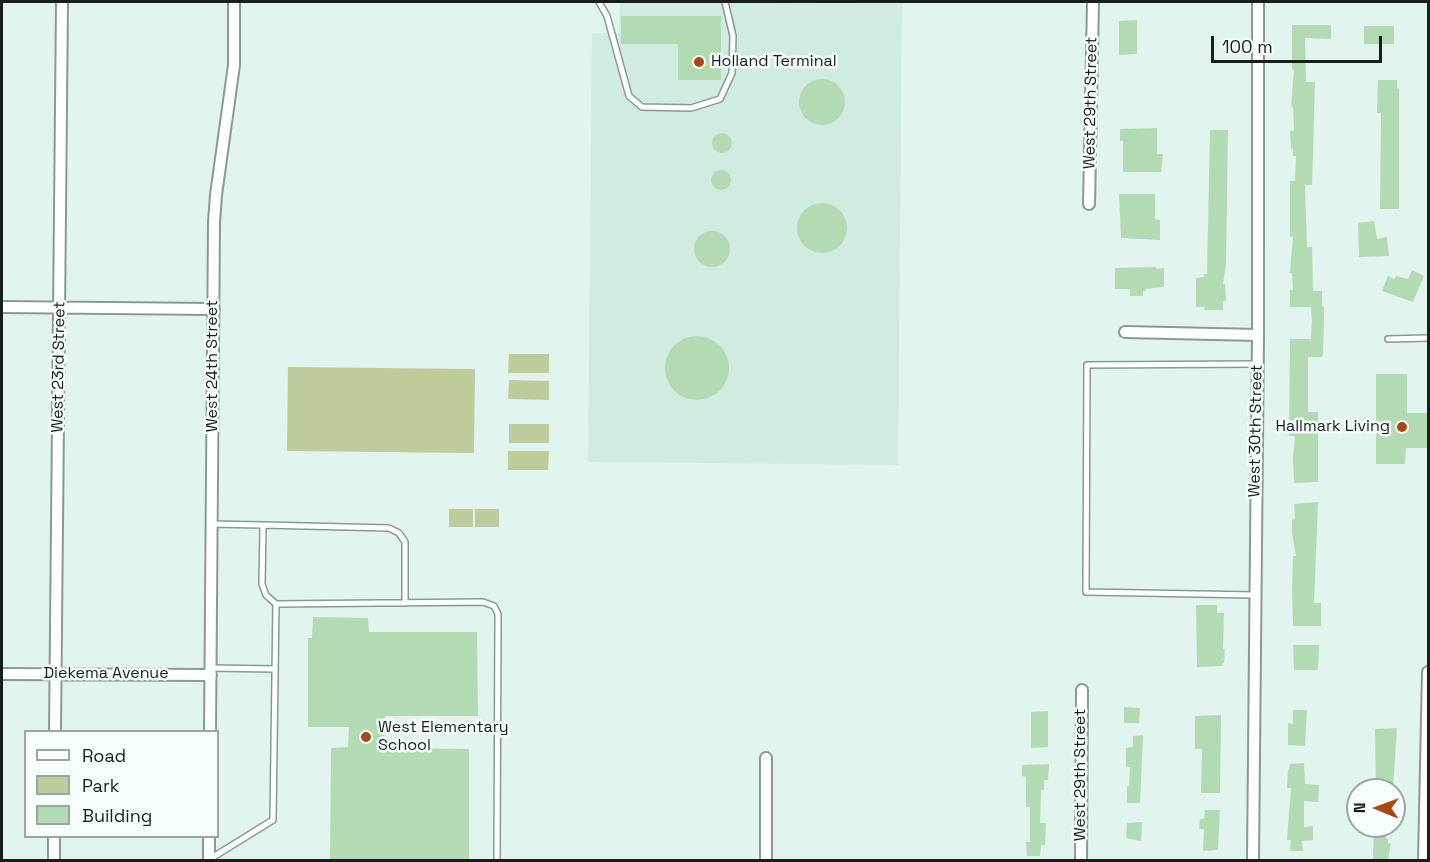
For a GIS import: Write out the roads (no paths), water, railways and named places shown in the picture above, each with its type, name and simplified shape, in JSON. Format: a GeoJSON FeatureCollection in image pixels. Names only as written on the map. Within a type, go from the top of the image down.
{"type":"FeatureCollection","features":[{"type":"Feature","properties":{"kind":"street","name":"West 23rd Street"},"geometry":{"type":"LineString","coordinates":[[55,730],[62,2]]}},
{"type":"Feature","properties":{"kind":"street","name":"West 24th Street"},"geometry":{"type":"LineString","coordinates":[[210,730],[216,195],[234,65],[234,2]]}},
{"type":"Feature","properties":{"kind":"street","name":"West 29th Street"},"geometry":{"type":"LineString","coordinates":[[1089,204],[1093,2]]}},
{"type":"Feature","properties":{"kind":"street","name":"West 30th Street"},"geometry":{"type":"LineString","coordinates":[[1253,861],[1258,335],[1258,2]]}},
{"type":"Feature","properties":{"kind":"street"},"geometry":{"type":"LineString","coordinates":[[2,307],[213,309]]}},
{"type":"Feature","properties":{"kind":"street"},"geometry":{"type":"LineString","coordinates":[[1125,332],[1258,335]]}},
{"type":"Feature","properties":{"kind":"street","name":"Diekema Avenue"},"geometry":{"type":"LineString","coordinates":[[2,674],[211,671]]}},
{"type":"Feature","properties":{"kind":"street"},"geometry":{"type":"LineString","coordinates":[[1424,861],[1428,672]]}},
{"type":"Feature","properties":{"kind":"street","name":"West 29th Street"},"geometry":{"type":"LineString","coordinates":[[1081,861],[1082,690]]}},
{"type":"Feature","properties":{"kind":"street"},"geometry":{"type":"LineString","coordinates":[[766,758],[766,861]]}},
{"type":"Feature","properties":{"kind":"street"},"geometry":{"type":"LineString","coordinates":[[54,838],[54,861]]}},
{"type":"Feature","properties":{"kind":"street"},"geometry":{"type":"LineString","coordinates":[[209,838],[209,860]]}},
{"type":"Feature","properties":{"kind":"lane"},"geometry":{"type":"LineString","coordinates":[[599,2],[607,16],[629,96],[642,107],[671,108],[691,108],[720,99],[732,73],[733,36],[725,2]]}},
{"type":"Feature","properties":{"kind":"lane"},"geometry":{"type":"LineString","coordinates":[[1388,339],[1428,338]]}},
{"type":"Feature","properties":{"kind":"lane"},"geometry":{"type":"LineString","coordinates":[[1255,595],[1086,592],[1087,364],[1257,364]]}},
{"type":"Feature","properties":{"kind":"lane"},"geometry":{"type":"LineString","coordinates":[[212,524],[389,528],[399,533],[405,542],[405,603]]}},
{"type":"Feature","properties":{"kind":"lane"},"geometry":{"type":"LineString","coordinates":[[263,525],[262,584],[266,595],[276,604],[483,602],[494,606],[498,614],[497,861]]}},
{"type":"Feature","properties":{"kind":"lane"},"geometry":{"type":"LineString","coordinates":[[209,860],[273,820],[276,604]]}},
{"type":"Feature","properties":{"kind":"lane"},"geometry":{"type":"LineString","coordinates":[[211,671],[275,669]]}},
{"type":"Feature","properties":{"kind":"place","name":"Holland Terminal"},"geometry":{"type":"Point","coordinates":[699,62]}},
{"type":"Feature","properties":{"kind":"place","name":"Hallmark Living"},"geometry":{"type":"Point","coordinates":[1402,427]}},
{"type":"Feature","properties":{"kind":"place","name":"West Elementary School"},"geometry":{"type":"Point","coordinates":[366,737]}}]}
